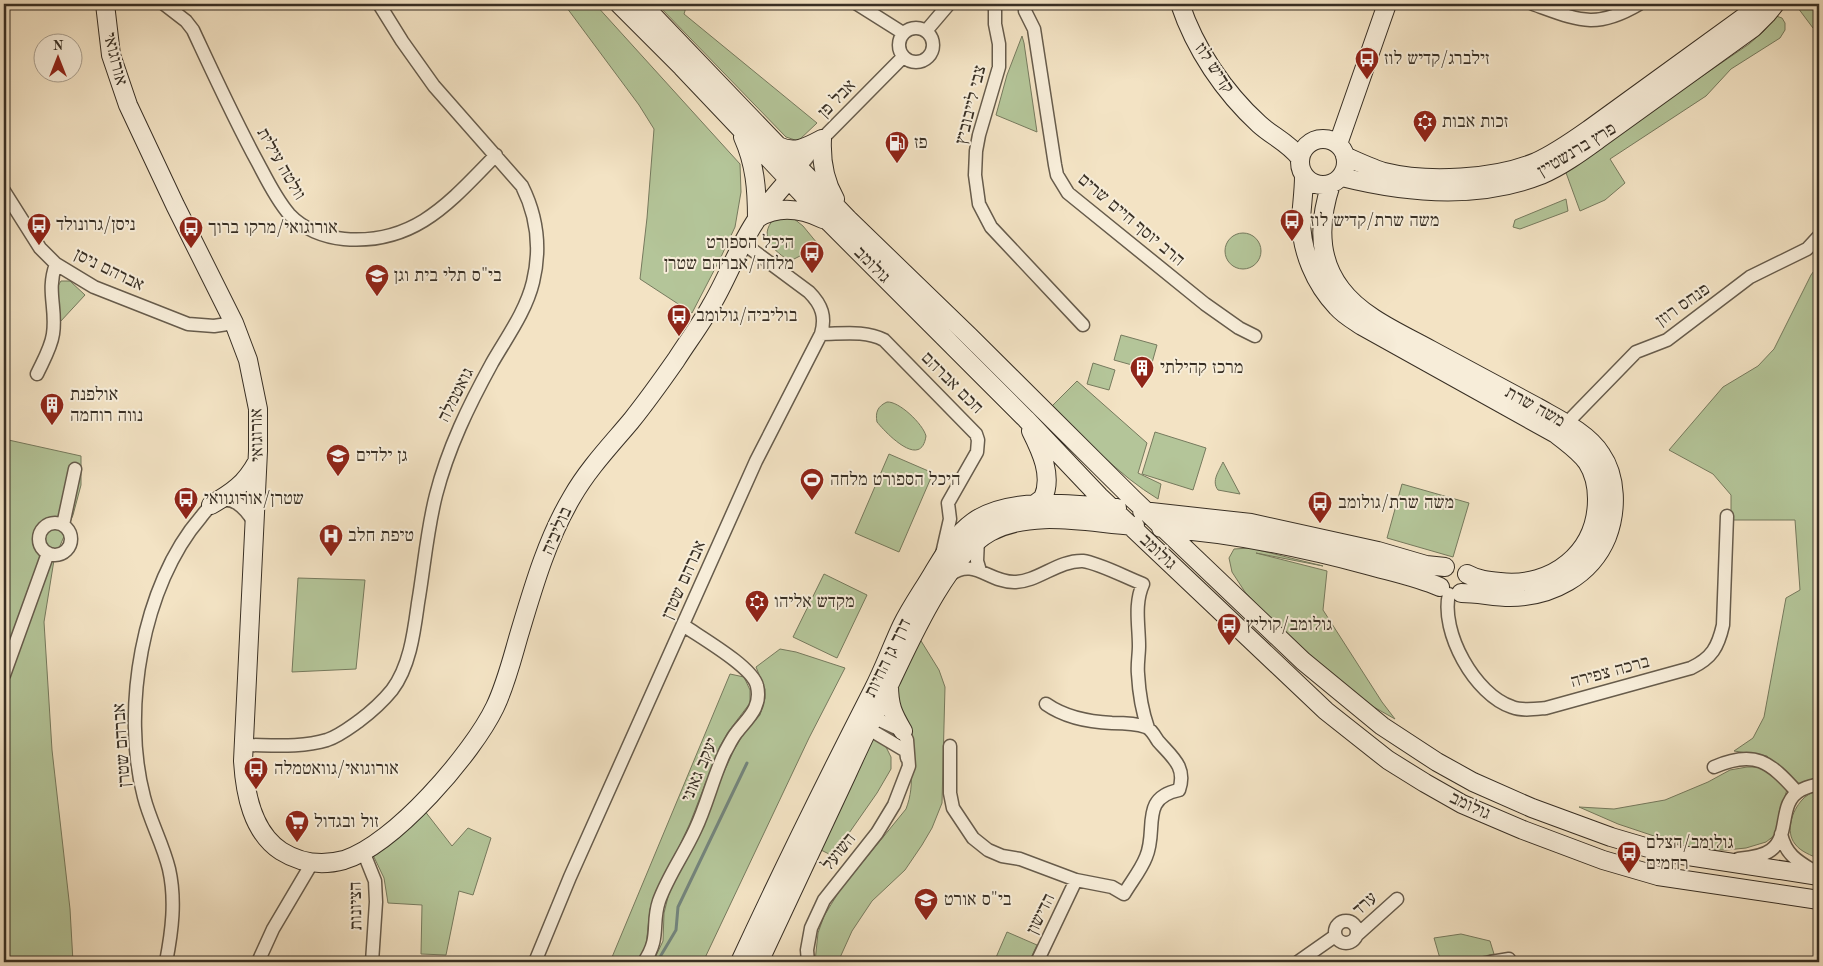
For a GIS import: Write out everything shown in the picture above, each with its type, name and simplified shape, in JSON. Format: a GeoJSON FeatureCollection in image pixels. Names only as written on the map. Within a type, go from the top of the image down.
{"type":"FeatureCollection","features":[{"type":"Feature","properties":{"kind":"street","name":"אורוגואי"},"geometry":{"type":"LineString","coordinates":[[105,4],[111,56],[128,105],[234,323],[248,360],[258,409],[258,459],[243,761],[247,795],[256,820],[274,846],[288,856],[312,863]]}},
{"type":"Feature","properties":{"kind":"street","name":"וולטה עילית"},"geometry":{"type":"LineString","coordinates":[[164,4],[186,21],[277,198],[290,215],[318,233],[337,238],[371,240],[402,232],[432,215],[452,200],[496,155]]}},
{"type":"Feature","properties":{"kind":"street","name":"גואטמלה"},"geometry":{"type":"LineString","coordinates":[[244,745],[299,745],[328,740],[344,732],[371,711],[393,689],[401,675],[411,646],[433,510],[445,464],[461,421],[521,312],[533,282],[537,249],[534,215],[522,186],[434,86],[402,41],[379,4]]}},
{"type":"Feature","properties":{"kind":"street","name":"גולומב"},"geometry":{"type":"LineString","coordinates":[[618,4],[682,66],[737,125],[848,219],[1197,561],[1303,661],[1382,726],[1437,762],[1473,782],[1532,808],[1610,837],[1662,852],[1819,875]]}},
{"type":"Feature","properties":{"kind":"street","name":"גולומב"},"geometry":{"type":"LineString","coordinates":[[642,4],[778,146],[794,174],[830,223],[1130,526],[1326,711],[1388,760],[1462,804],[1580,852],[1632,869],[1658,876],[1819,900]]}},
{"type":"Feature","properties":{"kind":"street"},"geometry":{"type":"LineString","coordinates":[[858,4],[903,34]]}},
{"type":"Feature","properties":{"kind":"street"},"geometry":{"type":"LineString","coordinates":[[926,31],[949,4]]}},
{"type":"Feature","properties":{"kind":"street","name":"צבי לייבוביץ"},"geometry":{"type":"LineString","coordinates":[[995,4],[995,24],[1000,44],[1000,66],[976,151],[975,175],[979,204],[991,227],[1083,325]]}},
{"type":"Feature","properties":{"kind":"street","name":"הרב יוסף חיים שרים"},"geometry":{"type":"LineString","coordinates":[[1025,4],[1025,11],[1034,29],[1057,175],[1068,194],[1205,304],[1255,336]]}},
{"type":"Feature","properties":{"kind":"street","name":"קדיש לוז"},"geometry":{"type":"LineString","coordinates":[[1180,4],[1196,42],[1207,62],[1239,104],[1260,125],[1290,147],[1300,158]]}},
{"type":"Feature","properties":{"kind":"street"},"geometry":{"type":"LineString","coordinates":[[1331,145],[1354,99],[1387,4]]}},
{"type":"Feature","properties":{"kind":"street"},"geometry":{"type":"LineString","coordinates":[[1533,4],[1576,19],[1590,21],[1622,14],[1639,4]]}},
{"type":"Feature","properties":{"kind":"street","name":"פרץ ברנשטיין"},"geometry":{"type":"LineString","coordinates":[[1331,145],[1383,171],[1398,175],[1432,177],[1472,176],[1515,169],[1536,162],[1591,128],[1762,4]]}},
{"type":"Feature","properties":{"kind":"street","name":"פרץ ברנשטיין"},"geometry":{"type":"LineString","coordinates":[[1336,180],[1396,188],[1454,191],[1494,187],[1519,182],[1542,174],[1592,144],[1753,28],[1775,4]]}},
{"type":"Feature","properties":{"kind":"street"},"geometry":{"type":"LineString","coordinates":[[913,28],[926,31],[934,42],[931,54],[927,59],[916,63],[910,62],[903,57],[898,43],[903,34],[913,28]]}},
{"type":"Feature","properties":{"kind":"street","name":"אבל פן"},"geometry":{"type":"LineString","coordinates":[[794,174],[822,139],[903,57]]}},
{"type":"Feature","properties":{"kind":"street"},"geometry":{"type":"LineString","coordinates":[[737,125],[754,168],[757,219]]}},
{"type":"Feature","properties":{"kind":"street","name":"קדיש לוז"},"geometry":{"type":"LineString","coordinates":[[1260,125],[1331,145]]}},
{"type":"Feature","properties":{"kind":"street"},"geometry":{"type":"LineString","coordinates":[[778,146],[795,150],[822,139],[822,163],[825,176],[830,191],[848,219]]}},
{"type":"Feature","properties":{"kind":"street"},"geometry":{"type":"LineString","coordinates":[[1331,145],[1346,166],[1336,180],[1318,185],[1309,181],[1300,168],[1300,158],[1306,147],[1331,145]]}},
{"type":"Feature","properties":{"kind":"street","name":"בוליביה"},"geometry":{"type":"LineString","coordinates":[[312,863],[329,863],[345,860],[373,846],[428,797],[476,741],[502,690],[545,556],[572,497],[681,352],[712,306],[757,219],[794,174]]}},
{"type":"Feature","properties":{"kind":"street","name":"משה שרת"},"geometry":{"type":"LineString","coordinates":[[1304,176],[1302,238],[1316,278],[1338,308],[1362,326],[1561,429],[1592,472],[1596,486],[1597,508],[1592,530],[1586,542],[1572,560],[1548,576],[1538,580],[1516,583],[1478,579],[1467,574]]}},
{"type":"Feature","properties":{"kind":"street","name":"משה שרת"},"geometry":{"type":"LineString","coordinates":[[1130,526],[1165,528],[1280,545],[1413,577],[1450,592],[1508,597],[1537,594],[1569,582],[1583,572],[1601,550],[1607,536],[1613,510],[1612,483],[1600,452],[1367,313],[1348,298],[1340,288],[1331,272],[1323,249],[1322,217],[1336,180]]}},
{"type":"Feature","properties":{"kind":"street","name":"אברהם ניסן"},"geometry":{"type":"LineString","coordinates":[[4,191],[40,248],[56,264],[94,287],[188,324],[214,326],[234,323]]}},
{"type":"Feature","properties":{"kind":"street"},"geometry":{"type":"LineString","coordinates":[[757,219],[769,212],[793,210],[812,214],[830,223]]}},
{"type":"Feature","properties":{"kind":"street","name":"פנחס רוזן"},"geometry":{"type":"LineString","coordinates":[[1561,429],[1636,352],[1668,340],[1750,277],[1807,249],[1819,236]]}},
{"type":"Feature","properties":{"kind":"street","name":"אברהם שטרן"},"geometry":{"type":"LineString","coordinates":[[536,962],[570,877],[756,461],[822,334],[824,326],[823,315],[818,301],[809,292],[743,243]]}},
{"type":"Feature","properties":{"kind":"street"},"geometry":{"type":"LineString","coordinates":[[37,374],[50,346],[53,333],[51,288],[56,264]]}},
{"type":"Feature","properties":{"kind":"street","name":"חכם אברהם"},"geometry":{"type":"LineString","coordinates":[[822,334],[865,334],[884,340],[972,428],[978,440],[977,452],[949,498],[947,508],[950,514],[941,559]]}},
{"type":"Feature","properties":{"kind":"street"},"geometry":{"type":"LineString","coordinates":[[1026,419],[1043,459],[1047,477],[1045,494],[1035,504]]}},
{"type":"Feature","properties":{"kind":"street"},"geometry":{"type":"LineString","coordinates":[[211,505],[230,494],[246,480],[258,459]]}},
{"type":"Feature","properties":{"kind":"street"},"geometry":{"type":"LineString","coordinates":[[63,525],[75,469]]}},
{"type":"Feature","properties":{"kind":"street"},"geometry":{"type":"LineString","coordinates":[[211,505],[225,500],[239,503],[248,511],[255,524]]}},
{"type":"Feature","properties":{"kind":"street","name":"דרך גן החיות"},"geometry":{"type":"LineString","coordinates":[[759,962],[867,719],[873,690],[903,623],[941,559],[965,529],[982,517],[1004,509],[1035,504],[1146,511]]}},
{"type":"Feature","properties":{"kind":"street","name":"אברהם שטרן"},"geometry":{"type":"LineString","coordinates":[[166,962],[174,899],[169,869],[144,797],[135,737],[135,701],[140,654],[166,574],[188,533],[211,505]]}},
{"type":"Feature","properties":{"kind":"street"},"geometry":{"type":"LineString","coordinates":[[1146,511],[1252,523],[1445,568]]}},
{"type":"Feature","properties":{"kind":"street"},"geometry":{"type":"LineString","coordinates":[[950,514],[960,518],[982,517]]}},
{"type":"Feature","properties":{"kind":"street","name":"ברכה צפירה"},"geometry":{"type":"LineString","coordinates":[[1450,592],[1446,611],[1448,623],[1463,658],[1476,680],[1489,694],[1500,702],[1514,708],[1530,710],[1546,708],[1691,668],[1701,663],[1712,653],[1719,641],[1723,625],[1728,516]]}},
{"type":"Feature","properties":{"kind":"street","name":"דרך גן החיות"},"geometry":{"type":"LineString","coordinates":[[740,962],[782,871],[867,719],[890,683],[913,634],[963,554],[978,539],[1002,527],[1026,520],[1064,520],[1130,526]]}},
{"type":"Feature","properties":{"kind":"street"},"geometry":{"type":"LineString","coordinates":[[53,523],[63,525],[70,533],[70,544],[64,552],[48,553],[41,546],[41,531],[44,527],[53,523]]}},
{"type":"Feature","properties":{"kind":"street"},"geometry":{"type":"LineString","coordinates":[[1197,561],[1198,546],[1211,534]]}},
{"type":"Feature","properties":{"kind":"street"},"geometry":{"type":"LineString","coordinates":[[978,539],[977,556],[980,571]]}},
{"type":"Feature","properties":{"kind":"street"},"geometry":{"type":"LineString","coordinates":[[4,675],[48,553]]}},
{"type":"Feature","properties":{"kind":"street"},"geometry":{"type":"LineString","coordinates":[[947,577],[956,570],[969,567],[997,580],[1020,582],[1059,566],[1082,561],[1143,584],[1138,594],[1138,673],[1143,715],[1148,728],[1173,756],[1182,780],[1179,790],[1160,798],[1152,809],[1152,839],[1146,857],[1124,894],[1112,887],[1076,880],[1020,859],[1002,856],[988,850],[973,838],[954,808],[950,793],[950,746]]}},
{"type":"Feature","properties":{"kind":"street"},"geometry":{"type":"LineString","coordinates":[[1451,565],[1462,568],[1467,574],[1468,583],[1450,592],[1439,575],[1445,568],[1451,565]]}},
{"type":"Feature","properties":{"kind":"street","name":"יעקב גאוני"},"geometry":{"type":"LineString","coordinates":[[644,962],[652,951],[658,903],[664,888],[696,828],[725,752],[735,734],[752,714],[759,695],[757,684],[741,664],[683,624]]}},
{"type":"Feature","properties":{"kind":"street"},"geometry":{"type":"LineString","coordinates":[[890,683],[889,698],[891,710],[903,731]]}},
{"type":"Feature","properties":{"kind":"street"},"geometry":{"type":"LineString","coordinates":[[1046,704],[1054,710],[1078,719],[1134,724],[1148,728]]}},
{"type":"Feature","properties":{"kind":"street"},"geometry":{"type":"LineString","coordinates":[[867,719],[903,731]]}},
{"type":"Feature","properties":{"kind":"street"},"geometry":{"type":"LineString","coordinates":[[867,719],[883,738],[906,751],[909,766]]}},
{"type":"Feature","properties":{"kind":"street","name":"השועל"},"geometry":{"type":"LineString","coordinates":[[808,962],[807,950],[811,928],[824,900],[877,833],[894,805],[909,766],[907,740],[903,731]]}},
{"type":"Feature","properties":{"kind":"street"},"geometry":{"type":"LineString","coordinates":[[1714,766],[1730,760],[1744,758],[1758,760],[1780,773],[1797,792]]}},
{"type":"Feature","properties":{"kind":"street"},"geometry":{"type":"LineString","coordinates":[[1720,861],[1748,858],[1772,850],[1778,843],[1790,799],[1797,792],[1814,785],[1819,785]]}},
{"type":"Feature","properties":{"kind":"street"},"geometry":{"type":"LineString","coordinates":[[1781,834],[1784,846],[1790,854],[1819,875]]}},
{"type":"Feature","properties":{"kind":"street","name":"הציונות"},"geometry":{"type":"LineString","coordinates":[[363,851],[375,881],[376,902],[372,962]]}},
{"type":"Feature","properties":{"kind":"street"},"geometry":{"type":"LineString","coordinates":[[258,962],[273,929],[312,863]]}},
{"type":"Feature","properties":{"kind":"street","name":"הדישון"},"geometry":{"type":"LineString","coordinates":[[1036,962],[1076,880]]}},
{"type":"Feature","properties":{"kind":"street","name":"ערד"},"geometry":{"type":"LineString","coordinates":[[1357,935],[1397,900]]}},
{"type":"Feature","properties":{"kind":"street"},"geometry":{"type":"LineString","coordinates":[[1350,921],[1356,926],[1357,935],[1352,942],[1341,942],[1335,936],[1334,928],[1339,922],[1350,921]]}},
{"type":"Feature","properties":{"kind":"street"},"geometry":{"type":"LineString","coordinates":[[1298,962],[1335,936]]}},
{"type":"Feature","properties":{"kind":"street"},"geometry":{"type":"LineString","coordinates":[[1491,962],[1509,959]]}},
{"type":"Feature","properties":{"kind":"green space"},"geometry":{"type":"Polygon","coordinates":[[[564,4],[595,4],[740,164],[741,192],[735,227],[692,313],[640,279],[654,129],[639,105],[564,4]]]}},
{"type":"Feature","properties":{"kind":"green space"},"geometry":{"type":"Polygon","coordinates":[[[657,4],[687,4],[684,14],[817,123],[798,141],[786,137],[657,4]]]}},
{"type":"Feature","properties":{"kind":"green space"},"geometry":{"type":"Polygon","coordinates":[[[1795,4],[1819,4],[1819,15],[1813,28],[1795,4]]]}},
{"type":"Feature","properties":{"kind":"green space"},"geometry":{"type":"Polygon","coordinates":[[[1776,16],[1782,18],[1785,23],[1785,30],[1780,38],[1731,69],[1706,96],[1610,159],[1625,183],[1605,200],[1580,211],[1565,170],[1749,44],[1764,31],[1776,16]]]}},
{"type":"Feature","properties":{"kind":"green space"},"geometry":{"type":"Polygon","coordinates":[[[1022,36],[1037,132],[996,115],[1007,75],[1022,36]]]}},
{"type":"Feature","properties":{"kind":"green space"},"geometry":{"type":"Polygon","coordinates":[[[1566,199],[1568,211],[1520,229],[1513,227],[1515,220],[1566,199]]]}},
{"type":"Feature","properties":{"kind":"green space"},"geometry":{"type":"Polygon","coordinates":[[[793,218],[803,226],[817,243],[812,250],[790,261],[774,249],[767,232],[774,219],[793,218]]]}},
{"type":"Feature","properties":{"kind":"green space"},"geometry":{"type":"Polygon","coordinates":[[[1243,233],[1256,238],[1261,251],[1256,264],[1243,269],[1230,264],[1225,251],[1230,238],[1243,233]]]}},
{"type":"Feature","properties":{"kind":"green space"},"geometry":{"type":"Polygon","coordinates":[[[1819,264],[1819,448],[1817,462],[1816,549],[1819,586],[1819,777],[1798,786],[1767,756],[1734,751],[1753,738],[1764,717],[1786,598],[1800,590],[1795,520],[1731,520],[1731,495],[1713,474],[1669,450],[1723,387],[1758,366],[1774,349],[1811,275],[1819,264]]]}},
{"type":"Feature","properties":{"kind":"green space"},"geometry":{"type":"Polygon","coordinates":[[[61,281],[70,281],[85,295],[60,322],[55,296],[61,281]]]}},
{"type":"Feature","properties":{"kind":"green space"},"geometry":{"type":"Polygon","coordinates":[[[1121,335],[1157,345],[1150,370],[1114,360],[1121,335]]]}},
{"type":"Feature","properties":{"kind":"green space"},"geometry":{"type":"Polygon","coordinates":[[[1093,363],[1115,370],[1109,390],[1087,384],[1093,363]]]}},
{"type":"Feature","properties":{"kind":"green space"},"geometry":{"type":"Polygon","coordinates":[[[1077,381],[1147,443],[1138,473],[1161,484],[1158,499],[1116,468],[1052,406],[1077,381]]]}},
{"type":"Feature","properties":{"kind":"green space"},"geometry":{"type":"Polygon","coordinates":[[[887,402],[898,405],[916,420],[926,436],[923,446],[917,450],[903,446],[877,422],[876,415],[878,410],[881,405],[887,402]]]}},
{"type":"Feature","properties":{"kind":"green space"},"geometry":{"type":"Polygon","coordinates":[[[1155,432],[1206,448],[1193,490],[1142,474],[1155,432]]]}},
{"type":"Feature","properties":{"kind":"green space"},"geometry":{"type":"Polygon","coordinates":[[[4,439],[81,456],[81,485],[73,515],[54,560],[44,622],[52,750],[70,909],[73,962],[4,962],[4,439]]]}},
{"type":"Feature","properties":{"kind":"green space"},"geometry":{"type":"Polygon","coordinates":[[[889,454],[933,473],[899,552],[855,533],[889,454]]]}},
{"type":"Feature","properties":{"kind":"green space"},"geometry":{"type":"Polygon","coordinates":[[[1223,462],[1240,494],[1218,490],[1216,487],[1216,476],[1223,462]]]}},
{"type":"Feature","properties":{"kind":"green space"},"geometry":{"type":"Polygon","coordinates":[[[1402,484],[1469,503],[1453,557],[1387,538],[1402,484]]]}},
{"type":"Feature","properties":{"kind":"green space"},"geometry":{"type":"Polygon","coordinates":[[[1250,548],[1323,566],[1256,553],[1327,571],[1323,610],[1395,719],[1365,702],[1280,629],[1245,592],[1232,572],[1229,558],[1234,549],[1250,548]]]}},
{"type":"Feature","properties":{"kind":"green space"},"geometry":{"type":"Polygon","coordinates":[[[824,574],[867,595],[837,658],[793,637],[824,574]]]}},
{"type":"Feature","properties":{"kind":"green space"},"geometry":{"type":"Polygon","coordinates":[[[298,578],[365,580],[356,669],[292,672],[298,578]]]}},
{"type":"Feature","properties":{"kind":"green space"},"geometry":{"type":"Polygon","coordinates":[[[918,636],[939,670],[945,687],[942,803],[932,828],[922,845],[905,870],[872,901],[852,931],[838,962],[815,962],[818,933],[824,916],[840,890],[906,809],[908,804],[911,790],[911,770],[897,687],[918,636]]]}},
{"type":"Feature","properties":{"kind":"green space"},"geometry":{"type":"Polygon","coordinates":[[[780,649],[796,652],[845,668],[809,738],[703,962],[653,962],[663,941],[664,913],[670,889],[734,750],[744,733],[760,715],[765,698],[765,689],[756,667],[780,649]]]}},
{"type":"Feature","properties":{"kind":"green space"},"geometry":{"type":"Polygon","coordinates":[[[730,674],[744,677],[750,690],[750,703],[720,746],[690,823],[650,909],[646,946],[637,962],[610,962],[730,674]]]}},
{"type":"Feature","properties":{"kind":"green space"},"geometry":{"type":"Polygon","coordinates":[[[875,737],[885,745],[891,757],[891,769],[877,793],[833,856],[821,850],[867,738],[875,737]]]}},
{"type":"Feature","properties":{"kind":"green space"},"geometry":{"type":"Polygon","coordinates":[[[1761,767],[1787,789],[1775,835],[1766,842],[1746,848],[1696,850],[1618,824],[1579,807],[1614,809],[1665,800],[1708,782],[1730,770],[1761,767]]]}},
{"type":"Feature","properties":{"kind":"green space"},"geometry":{"type":"Polygon","coordinates":[[[1819,791],[1819,859],[1797,847],[1790,833],[1791,821],[1798,805],[1805,797],[1819,791]]]}},
{"type":"Feature","properties":{"kind":"green space"},"geometry":{"type":"Polygon","coordinates":[[[424,810],[452,846],[468,828],[491,838],[473,895],[459,891],[446,955],[421,954],[422,905],[388,903],[384,878],[373,855],[424,810]]]}},
{"type":"Feature","properties":{"kind":"green space"},"geometry":{"type":"Polygon","coordinates":[[[1007,932],[1037,945],[1029,962],[994,962],[1007,932]]]}},
{"type":"Feature","properties":{"kind":"green space"},"geometry":{"type":"Polygon","coordinates":[[[1461,934],[1490,941],[1494,954],[1456,962],[1441,962],[1434,938],[1461,934]]]}},
{"type":"Feature","properties":{"kind":"waterway"},"geometry":{"type":"LineString","coordinates":[[657,962],[676,930],[678,907],[747,763]]}},
{"type":"Feature","properties":{"kind":"place","name":"זילברג/קדיש לוז"},"geometry":{"type":"Point","coordinates":[1367,80]}},
{"type":"Feature","properties":{"kind":"place","name":"זכות אבות"},"geometry":{"type":"Point","coordinates":[1425,143]}},
{"type":"Feature","properties":{"kind":"place","name":"פז"},"geometry":{"type":"Point","coordinates":[897,164]}},
{"type":"Feature","properties":{"kind":"place","name":"משה שרת/קדיש לוז"},"geometry":{"type":"Point","coordinates":[1292,242]}},
{"type":"Feature","properties":{"kind":"place","name":"ניסן/גרונולד"},"geometry":{"type":"Point","coordinates":[39,246]}},
{"type":"Feature","properties":{"kind":"place","name":"אורוגואי/מרקו ברוך"},"geometry":{"type":"Point","coordinates":[191,249]}},
{"type":"Feature","properties":{"kind":"place","name":"היכל הספורט מלחה/אברהם שטרן"},"geometry":{"type":"Point","coordinates":[812,274]}},
{"type":"Feature","properties":{"kind":"place","name":"בי\"ס תלי בית וגן"},"geometry":{"type":"Point","coordinates":[377,297]}},
{"type":"Feature","properties":{"kind":"place","name":"בוליביה/גולומב"},"geometry":{"type":"Point","coordinates":[679,337]}},
{"type":"Feature","properties":{"kind":"place","name":"מרכז קהילתי"},"geometry":{"type":"Point","coordinates":[1142,389]}},
{"type":"Feature","properties":{"kind":"place","name":"אולפנת נווה רוחמה"},"geometry":{"type":"Point","coordinates":[52,426]}},
{"type":"Feature","properties":{"kind":"place","name":"גן ילדים"},"geometry":{"type":"Point","coordinates":[338,477]}},
{"type":"Feature","properties":{"kind":"place","name":"היכל הספורט מלחה"},"geometry":{"type":"Point","coordinates":[812,501]}},
{"type":"Feature","properties":{"kind":"place","name":"שטרן/אורוגוואי"},"geometry":{"type":"Point","coordinates":[186,520]}},
{"type":"Feature","properties":{"kind":"place","name":"משה שרת/גולומב"},"geometry":{"type":"Point","coordinates":[1320,524]}},
{"type":"Feature","properties":{"kind":"place","name":"טיפת חלב"},"geometry":{"type":"Point","coordinates":[331,557]}},
{"type":"Feature","properties":{"kind":"place","name":"מקדש אליהו"},"geometry":{"type":"Point","coordinates":[757,623]}},
{"type":"Feature","properties":{"kind":"place","name":"גולומב/קוליץ"},"geometry":{"type":"Point","coordinates":[1229,646]}},
{"type":"Feature","properties":{"kind":"place","name":"אורוגואי/גוואטמלה"},"geometry":{"type":"Point","coordinates":[256,790]}},
{"type":"Feature","properties":{"kind":"place","name":"זול ובגדול"},"geometry":{"type":"Point","coordinates":[297,843]}},
{"type":"Feature","properties":{"kind":"place","name":"גולומב/הצלם רחמים"},"geometry":{"type":"Point","coordinates":[1629,874]}},
{"type":"Feature","properties":{"kind":"place","name":"בי\"ס אורט"},"geometry":{"type":"Point","coordinates":[926,921]}}]}
